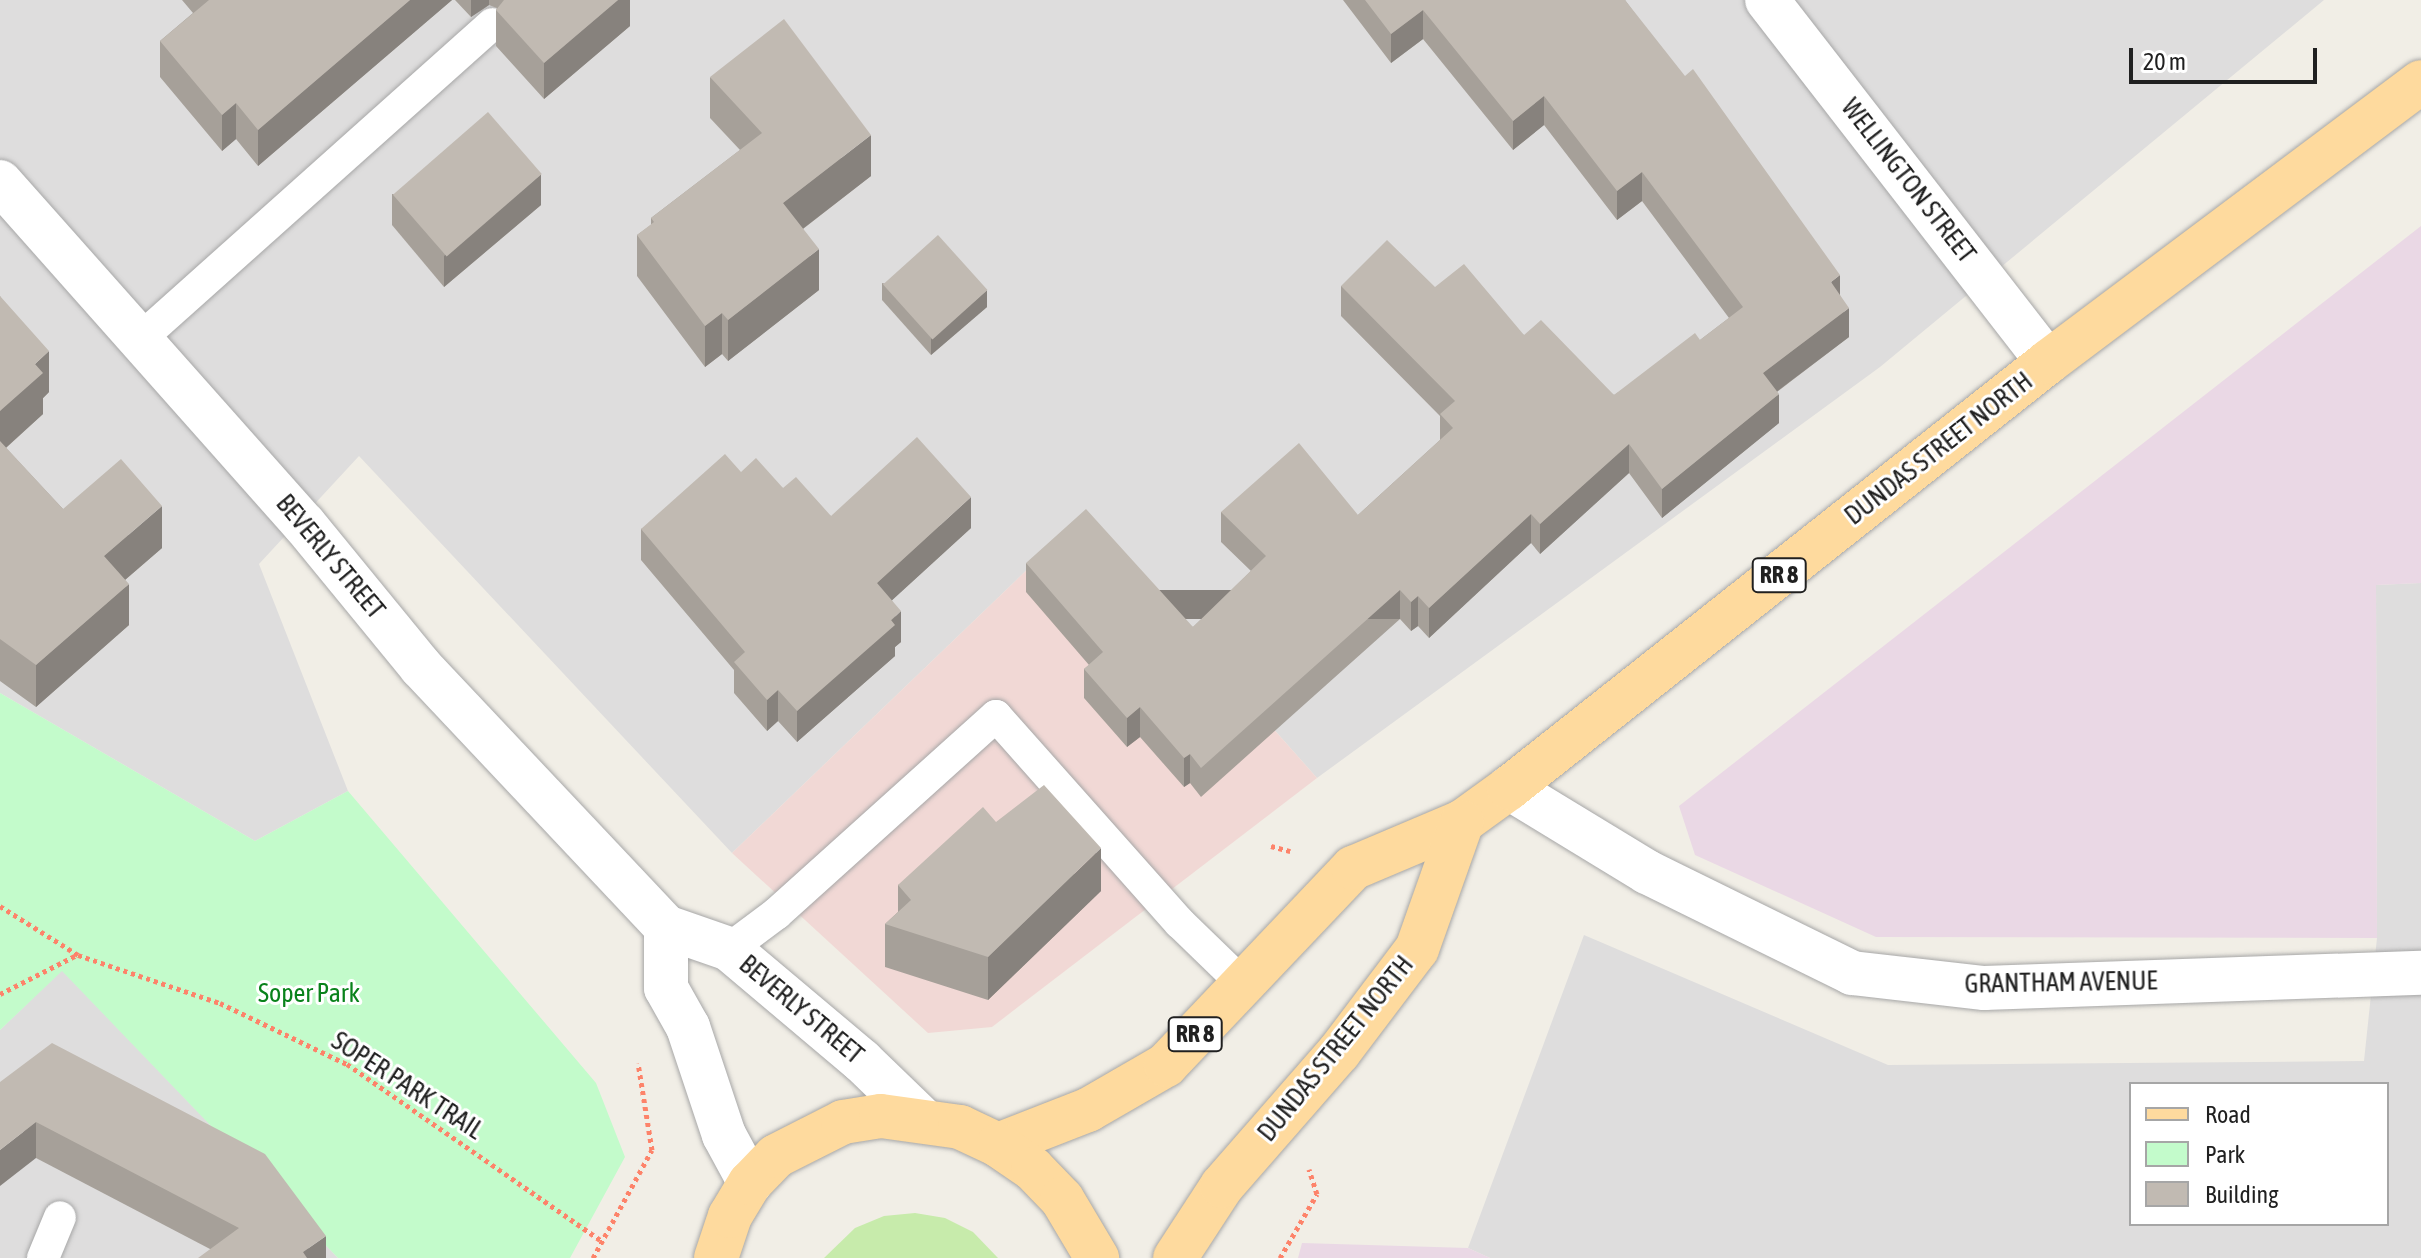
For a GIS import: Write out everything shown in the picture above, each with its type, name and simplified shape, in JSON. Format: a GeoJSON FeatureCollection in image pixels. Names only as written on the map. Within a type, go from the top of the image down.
{"type":"FeatureCollection","features":[{"type":"Feature","properties":{"kind":"main road","name":"DUNDAS STREET NORTH"},"geometry":{"type":"LineString","coordinates":[[998,1145],[1088,1110],[1166,1065],[1353,868],[1462,822],[1509,788],[2048,362],[2421,82]]}},
{"type":"Feature","properties":{"kind":"main road","name":"DUNDAS STREET NORTH"},"geometry":{"type":"LineString","coordinates":[[1175,1258],[1222,1186],[1339,1052],[1417,949],[1462,822]]}},
{"type":"Feature","properties":{"kind":"main road"},"geometry":{"type":"LineString","coordinates":[[715,1256],[730,1216],[750,1183],[776,1156],[831,1126],[881,1116],[921,1118],[998,1145],[1033,1169],[1062,1199],[1097,1258]]}},
{"type":"Feature","properties":{"kind":"street","name":"WELLINGTON STREET"},"geometry":{"type":"LineString","coordinates":[[1767,0],[2048,362]]}},
{"type":"Feature","properties":{"kind":"street","name":"BEVERLY STREET"},"geometry":{"type":"LineString","coordinates":[[0,182],[456,706],[666,927],[729,949],[862,1061],[921,1118]]}},
{"type":"Feature","properties":{"kind":"street","name":"GRANTHAM AVENUE"},"geometry":{"type":"LineString","coordinates":[[1509,788],[1647,872],[1852,973],[1984,988],[2421,973]]}},
{"type":"Feature","properties":{"kind":"street"},"geometry":{"type":"LineString","coordinates":[[666,927],[666,988],[688,1027],[724,1135],[750,1183]]}},
{"type":"Feature","properties":{"kind":"lane"},"geometry":{"type":"LineString","coordinates":[[139,340],[492,24]]}},
{"type":"Feature","properties":{"kind":"lane"},"geometry":{"type":"LineString","coordinates":[[729,949],[776,914],[996,716],[1180,923],[1243,984]]}},
{"type":"Feature","properties":{"kind":"lane"},"geometry":{"type":"LineString","coordinates":[[43,1258],[60,1217]]}},
{"type":"Feature","properties":{"kind":"path","name":"SOPER PARK TRAIL"},"geometry":{"type":"LineString","coordinates":[[0,906],[78,955],[220,1003],[347,1064],[602,1241]]}},
{"type":"Feature","properties":{"kind":"path"},"geometry":{"type":"LineString","coordinates":[[0,994],[78,955]]}},
{"type":"Feature","properties":{"kind":"path"},"geometry":{"type":"LineString","coordinates":[[593,1258],[652,1150],[635,1046]]}},
{"type":"Feature","properties":{"kind":"path"},"geometry":{"type":"LineString","coordinates":[[1280,1258],[1317,1194]]}},
{"type":"Feature","properties":{"kind":"shaded area"},"geometry":{"type":"Polygon","coordinates":[[[0,0],[2324,0],[1880,367],[1317,778],[1084,515],[732,853],[359,456],[259,564],[348,791],[255,841],[0,693],[0,0]]]}},
{"type":"Feature","properties":{"kind":"shaded area"},"geometry":{"type":"Polygon","coordinates":[[[2421,226],[2421,583],[2376,585],[2377,938],[1876,937],[1695,855],[1679,806],[2421,226]]]}},
{"type":"Feature","properties":{"kind":"shaded area"},"geometry":{"type":"Polygon","coordinates":[[[1084,515],[1317,778],[992,1027],[928,1033],[732,853],[1084,515]]]}},
{"type":"Feature","properties":{"kind":"shaded area"},"geometry":{"type":"Polygon","coordinates":[[[2421,583],[2421,1258],[1490,1258],[1468,1248],[1584,935],[1888,1065],[2364,1061],[2377,938],[2376,585],[2421,583]]]}},
{"type":"Feature","properties":{"kind":"shaded area"},"geometry":{"type":"Polygon","coordinates":[[[62,970],[338,1258],[0,1258],[0,1030],[62,970]]]}},
{"type":"Feature","properties":{"kind":"shaded area"},"geometry":{"type":"Polygon","coordinates":[[[1302,1243],[1468,1248],[1490,1258],[1298,1258],[1302,1243]]]}},
{"type":"Feature","properties":{"kind":"green space","name":"Soper Park"},"geometry":{"type":"Polygon","coordinates":[[[0,693],[255,841],[348,791],[596,1083],[625,1157],[570,1258],[338,1258],[62,971],[0,1030],[0,693]]]}},
{"type":"Feature","properties":{"kind":"green space"},"geometry":{"type":"Polygon","coordinates":[[[915,1213],[945,1218],[973,1232],[998,1258],[824,1258],[855,1228],[884,1216],[915,1213]]]}},
{"type":"Feature","properties":{"kind":"building"},"geometry":{"type":"Polygon","coordinates":[[[209,0],[410,0],[258,130],[236,103],[222,115],[160,41],[209,0]]]}},
{"type":"Feature","properties":{"kind":"building"},"geometry":{"type":"Polygon","coordinates":[[[504,0],[618,0],[544,63],[496,10],[504,0]]]}},
{"type":"Feature","properties":{"kind":"building"},"geometry":{"type":"Polygon","coordinates":[[[1365,0],[1625,0],[1685,76],[1693,69],[1840,275],[1831,282],[1849,308],[1763,373],[1779,394],[1662,489],[1629,444],[1540,524],[1531,514],[1429,608],[1418,596],[1411,602],[1400,590],[1201,768],[1190,754],[1184,758],[1140,707],[1127,718],[1084,669],[1103,652],[1026,563],[1086,509],[1193,627],[1266,556],[1221,512],[1299,443],[1358,515],[1453,428],[1440,414],[1455,401],[1341,286],[1387,240],[1435,287],[1464,264],[1524,335],[1541,320],[1614,395],[1695,333],[1700,340],[1743,307],[1642,172],[1617,191],[1544,96],[1513,121],[1423,10],[1391,34],[1365,0]]]}},
{"type":"Feature","properties":{"kind":"building"},"geometry":{"type":"Polygon","coordinates":[[[784,19],[871,135],[783,203],[819,249],[728,320],[722,313],[705,326],[637,235],[654,222],[651,218],[762,133],[710,77],[784,19]]]}},
{"type":"Feature","properties":{"kind":"building"},"geometry":{"type":"Polygon","coordinates":[[[488,112],[542,174],[447,257],[393,195],[488,112]]]}},
{"type":"Feature","properties":{"kind":"building"},"geometry":{"type":"Polygon","coordinates":[[[938,235],[988,290],[933,340],[883,285],[938,235]]]}},
{"type":"Feature","properties":{"kind":"building"},"geometry":{"type":"Polygon","coordinates":[[[0,296],[49,351],[35,364],[43,373],[0,411],[0,296]]]}},
{"type":"Feature","properties":{"kind":"building"},"geometry":{"type":"Polygon","coordinates":[[[917,437],[971,497],[877,583],[901,611],[891,620],[895,625],[797,711],[778,690],[767,700],[734,662],[745,652],[641,529],[725,454],[741,472],[756,458],[783,488],[796,477],[831,516],[917,437]]]}},
{"type":"Feature","properties":{"kind":"building"},"geometry":{"type":"Polygon","coordinates":[[[0,441],[63,509],[121,459],[162,506],[104,556],[129,584],[36,665],[0,639],[0,441]]]}},
{"type":"Feature","properties":{"kind":"building"},"geometry":{"type":"Polygon","coordinates":[[[1044,785],[1101,848],[988,957],[885,924],[911,900],[898,885],[983,807],[996,822],[1044,785]]]}},
{"type":"Feature","properties":{"kind":"building"},"geometry":{"type":"Polygon","coordinates":[[[52,1043],[265,1154],[326,1236],[303,1252],[307,1258],[198,1258],[239,1228],[36,1122],[0,1150],[0,1082],[52,1043]]]}}]}
